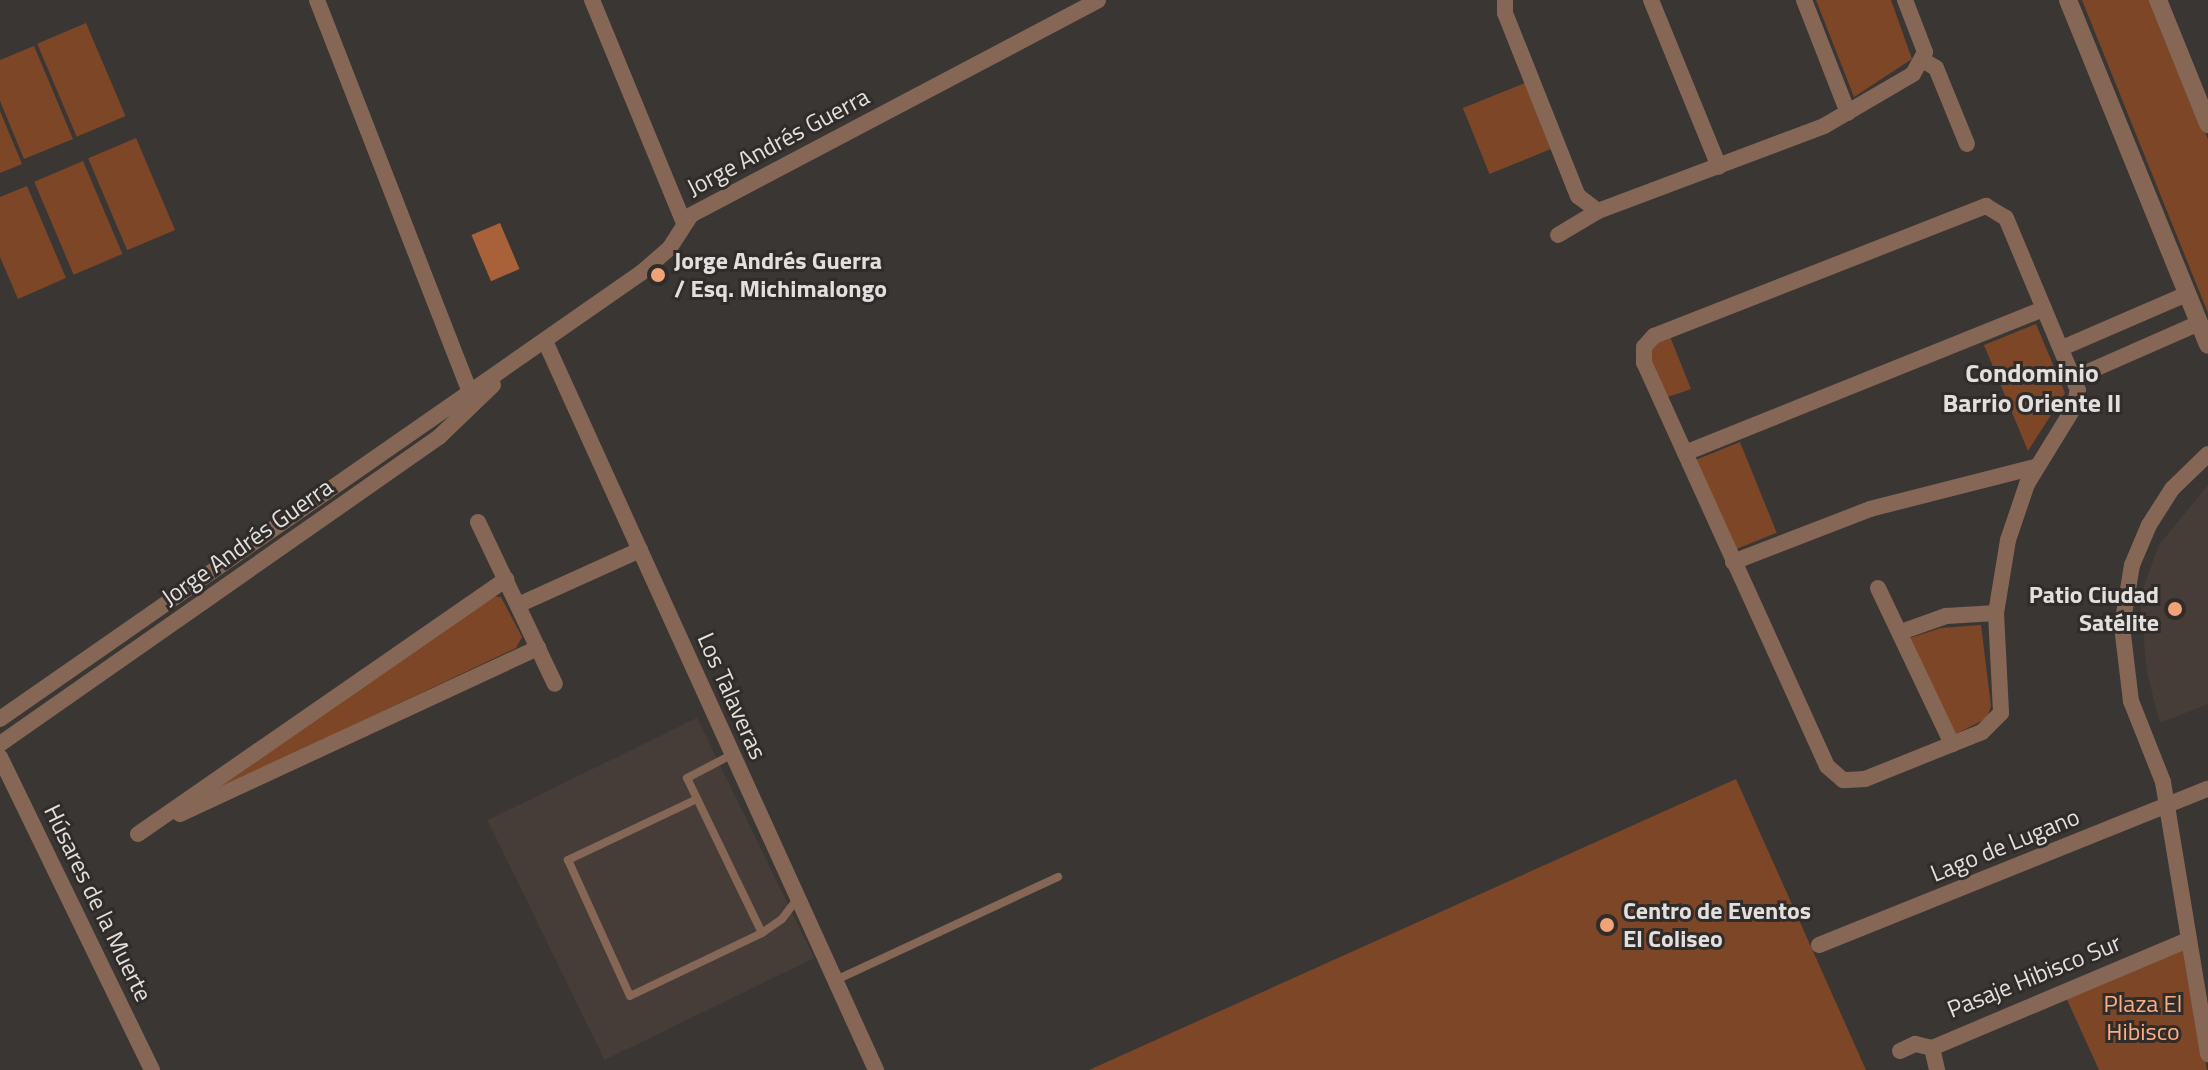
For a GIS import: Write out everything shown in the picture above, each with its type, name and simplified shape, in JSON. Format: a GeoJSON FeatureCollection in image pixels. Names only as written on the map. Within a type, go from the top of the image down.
{"type":"FeatureCollection","features":[{"type":"Feature","properties":{"kind":"street"},"geometry":{"type":"LineString","coordinates":[[317,0],[470,393]]}},
{"type":"Feature","properties":{"kind":"street"},"geometry":{"type":"LineString","coordinates":[[592,0],[684,223]]}},
{"type":"Feature","properties":{"kind":"street","name":"Jorge Andrés Guerra"},"geometry":{"type":"LineString","coordinates":[[0,719],[657,260],[684,223],[702,208],[1098,0]]}},
{"type":"Feature","properties":{"kind":"street"},"geometry":{"type":"LineString","coordinates":[[1505,0],[1505,13],[1578,196],[1598,211]]}},
{"type":"Feature","properties":{"kind":"street"},"geometry":{"type":"LineString","coordinates":[[1651,0],[1719,167]]}},
{"type":"Feature","properties":{"kind":"street"},"geometry":{"type":"LineString","coordinates":[[1804,0],[1848,113]]}},
{"type":"Feature","properties":{"kind":"street"},"geometry":{"type":"LineString","coordinates":[[2068,0],[2208,345]]}},
{"type":"Feature","properties":{"kind":"street"},"geometry":{"type":"LineString","coordinates":[[2158,0],[2208,124]]}},
{"type":"Feature","properties":{"kind":"street"},"geometry":{"type":"LineString","coordinates":[[1910,1],[1924,61],[1936,68],[1967,144]]}},
{"type":"Feature","properties":{"kind":"street"},"geometry":{"type":"LineString","coordinates":[[1558,235],[1598,211],[1719,167],[1848,113],[1913,74],[1924,61]]}},
{"type":"Feature","properties":{"kind":"street"},"geometry":{"type":"LineString","coordinates":[[1982,206],[2006,218],[2062,348],[2074,378],[2076,405],[2035,467],[2008,540],[1996,613],[2001,713],[1994,725],[1858,781],[1836,776],[1733,562],[1644,363],[1644,347],[1654,336],[1982,206]]}},
{"type":"Feature","properties":{"kind":"street"},"geometry":{"type":"LineString","coordinates":[[2062,348],[2187,294]]}},
{"type":"Feature","properties":{"kind":"street"},"geometry":{"type":"LineString","coordinates":[[2160,308],[2158,328],[2171,337]]}},
{"type":"Feature","properties":{"kind":"street"},"geometry":{"type":"LineString","coordinates":[[1685,453],[2044,309]]}},
{"type":"Feature","properties":{"kind":"street"},"geometry":{"type":"LineString","coordinates":[[2074,378],[2199,323]]}},
{"type":"Feature","properties":{"kind":"street","name":"Los Talaveras"},"geometry":{"type":"LineString","coordinates":[[545,341],[876,1070]]}},
{"type":"Feature","properties":{"kind":"street","name":"Jorge Andrés Guerra"},"geometry":{"type":"LineString","coordinates":[[0,744],[439,437],[509,366]]}},
{"type":"Feature","properties":{"kind":"street"},"geometry":{"type":"LineString","coordinates":[[2208,454],[2172,489],[2149,525],[2132,565],[2124,607],[2126,684],[2163,782],[2208,1054]]}},
{"type":"Feature","properties":{"kind":"street"},"geometry":{"type":"LineString","coordinates":[[1733,562],[1870,509],[2035,467]]}},
{"type":"Feature","properties":{"kind":"street"},"geometry":{"type":"LineString","coordinates":[[478,522],[555,684]]}},
{"type":"Feature","properties":{"kind":"street"},"geometry":{"type":"LineString","coordinates":[[518,605],[640,550]]}},
{"type":"Feature","properties":{"kind":"street"},"geometry":{"type":"LineString","coordinates":[[506,579],[138,834],[538,648]]}},
{"type":"Feature","properties":{"kind":"street"},"geometry":{"type":"LineString","coordinates":[[1878,588],[1952,744]]}},
{"type":"Feature","properties":{"kind":"street"},"geometry":{"type":"LineString","coordinates":[[1901,632],[1946,616],[1996,613]]}},
{"type":"Feature","properties":{"kind":"street","name":"Húsares de la Muerte"},"geometry":{"type":"LineString","coordinates":[[0,757],[152,1070]]}},
{"type":"Feature","properties":{"kind":"street","name":"Lago de Lugano"},"geometry":{"type":"LineString","coordinates":[[1819,945],[2208,789]]}},
{"type":"Feature","properties":{"kind":"street","name":"Pasaje Hibisco Sur"},"geometry":{"type":"LineString","coordinates":[[1900,1051],[1915,1044],[1932,1048],[2188,940]]}},
{"type":"Feature","properties":{"kind":"street"},"geometry":{"type":"LineString","coordinates":[[1932,1048],[1937,1070]]}},
{"type":"Feature","properties":{"kind":"lane"},"geometry":{"type":"LineString","coordinates":[[733,754],[687,778],[762,933]]}},
{"type":"Feature","properties":{"kind":"lane"},"geometry":{"type":"LineString","coordinates":[[697,799],[568,860],[630,996],[762,933],[782,919],[798,897]]}},
{"type":"Feature","properties":{"kind":"lane"},"geometry":{"type":"LineString","coordinates":[[835,981],[1058,877]]}},
{"type":"Feature","properties":{"kind":"shaded area"},"geometry":{"type":"Polygon","coordinates":[[[500,223],[520,269],[491,281],[471,235],[500,223]]]}},
{"type":"Feature","properties":{"kind":"shaded area","name":"Patio Ciudad Satélite"},"geometry":{"type":"Polygon","coordinates":[[[2208,485],[2208,704],[2160,723],[2147,673],[2140,597],[2159,545],[2208,485]]]}},
{"type":"Feature","properties":{"kind":"shaded area"},"geometry":{"type":"Polygon","coordinates":[[[697,718],[814,958],[605,1060],[488,820],[697,718]]]}},
{"type":"Feature","properties":{"kind":"green space"},"geometry":{"type":"Polygon","coordinates":[[[1816,0],[1891,0],[1912,59],[1854,97],[1816,0]]]}},
{"type":"Feature","properties":{"kind":"green space"},"geometry":{"type":"Polygon","coordinates":[[[2082,0],[2152,0],[2208,139],[2208,313],[2082,0]]]}},
{"type":"Feature","properties":{"kind":"green space"},"geometry":{"type":"Polygon","coordinates":[[[86,23],[125,116],[77,137],[37,44],[86,23]]]}},
{"type":"Feature","properties":{"kind":"green space"},"geometry":{"type":"Polygon","coordinates":[[[34,46],[73,139],[24,159],[0,101],[0,60],[34,46]]]}},
{"type":"Feature","properties":{"kind":"green space"},"geometry":{"type":"Polygon","coordinates":[[[1525,83],[1552,149],[1489,174],[1463,108],[1525,83]]]}},
{"type":"Feature","properties":{"kind":"green space"},"geometry":{"type":"Polygon","coordinates":[[[0,111],[22,164],[0,173],[0,111]]]}},
{"type":"Feature","properties":{"kind":"green space"},"geometry":{"type":"Polygon","coordinates":[[[136,138],[175,230],[127,250],[88,158],[136,138]]]}},
{"type":"Feature","properties":{"kind":"green space"},"geometry":{"type":"Polygon","coordinates":[[[83,161],[122,254],[74,275],[34,182],[83,161]]]}},
{"type":"Feature","properties":{"kind":"green space"},"geometry":{"type":"Polygon","coordinates":[[[27,186],[66,278],[18,299],[0,257],[0,197],[27,186]]]}},
{"type":"Feature","properties":{"kind":"green space"},"geometry":{"type":"Polygon","coordinates":[[[2036,324],[2065,393],[2028,451],[1984,345],[2036,324]]]}},
{"type":"Feature","properties":{"kind":"green space"},"geometry":{"type":"Polygon","coordinates":[[[1669,334],[1691,389],[1665,398],[1650,359],[1653,345],[1669,334]]]}},
{"type":"Feature","properties":{"kind":"green space"},"geometry":{"type":"Polygon","coordinates":[[[1740,442],[1777,533],[1732,551],[1695,460],[1740,442]]]}},
{"type":"Feature","properties":{"kind":"green space"},"geometry":{"type":"Polygon","coordinates":[[[489,596],[501,597],[522,637],[516,648],[208,794],[489,596]]]}},
{"type":"Feature","properties":{"kind":"green space"},"geometry":{"type":"Polygon","coordinates":[[[1981,625],[1991,706],[1987,718],[1954,735],[1910,638],[1941,628],[1981,625]]]}},
{"type":"Feature","properties":{"kind":"green space","name":"Centro de Eventos El Coliseo"},"geometry":{"type":"Polygon","coordinates":[[[1736,779],[1866,1070],[1089,1070],[1736,779]]]}},
{"type":"Feature","properties":{"kind":"green space","name":"Plaza El Hibisco"},"geometry":{"type":"Polygon","coordinates":[[[2185,945],[2207,1070],[2099,1070],[2064,993],[2185,945]]]}},
{"type":"Feature","properties":{"kind":"place","name":"Jorge Andrés Guerra / Esq. Michimalongo"},"geometry":{"type":"Point","coordinates":[658,275]}},
{"type":"Feature","properties":{"kind":"place","name":"Patio Ciudad Satélite"},"geometry":{"type":"Point","coordinates":[2175,609]}},
{"type":"Feature","properties":{"kind":"place","name":"Centro de Eventos El Coliseo"},"geometry":{"type":"Point","coordinates":[1607,925]}},
{"type":"Feature","properties":{"kind":"district","name":"Condominio Barrio Oriente II"},"geometry":{"type":"Point","coordinates":[2032,388]}}]}
